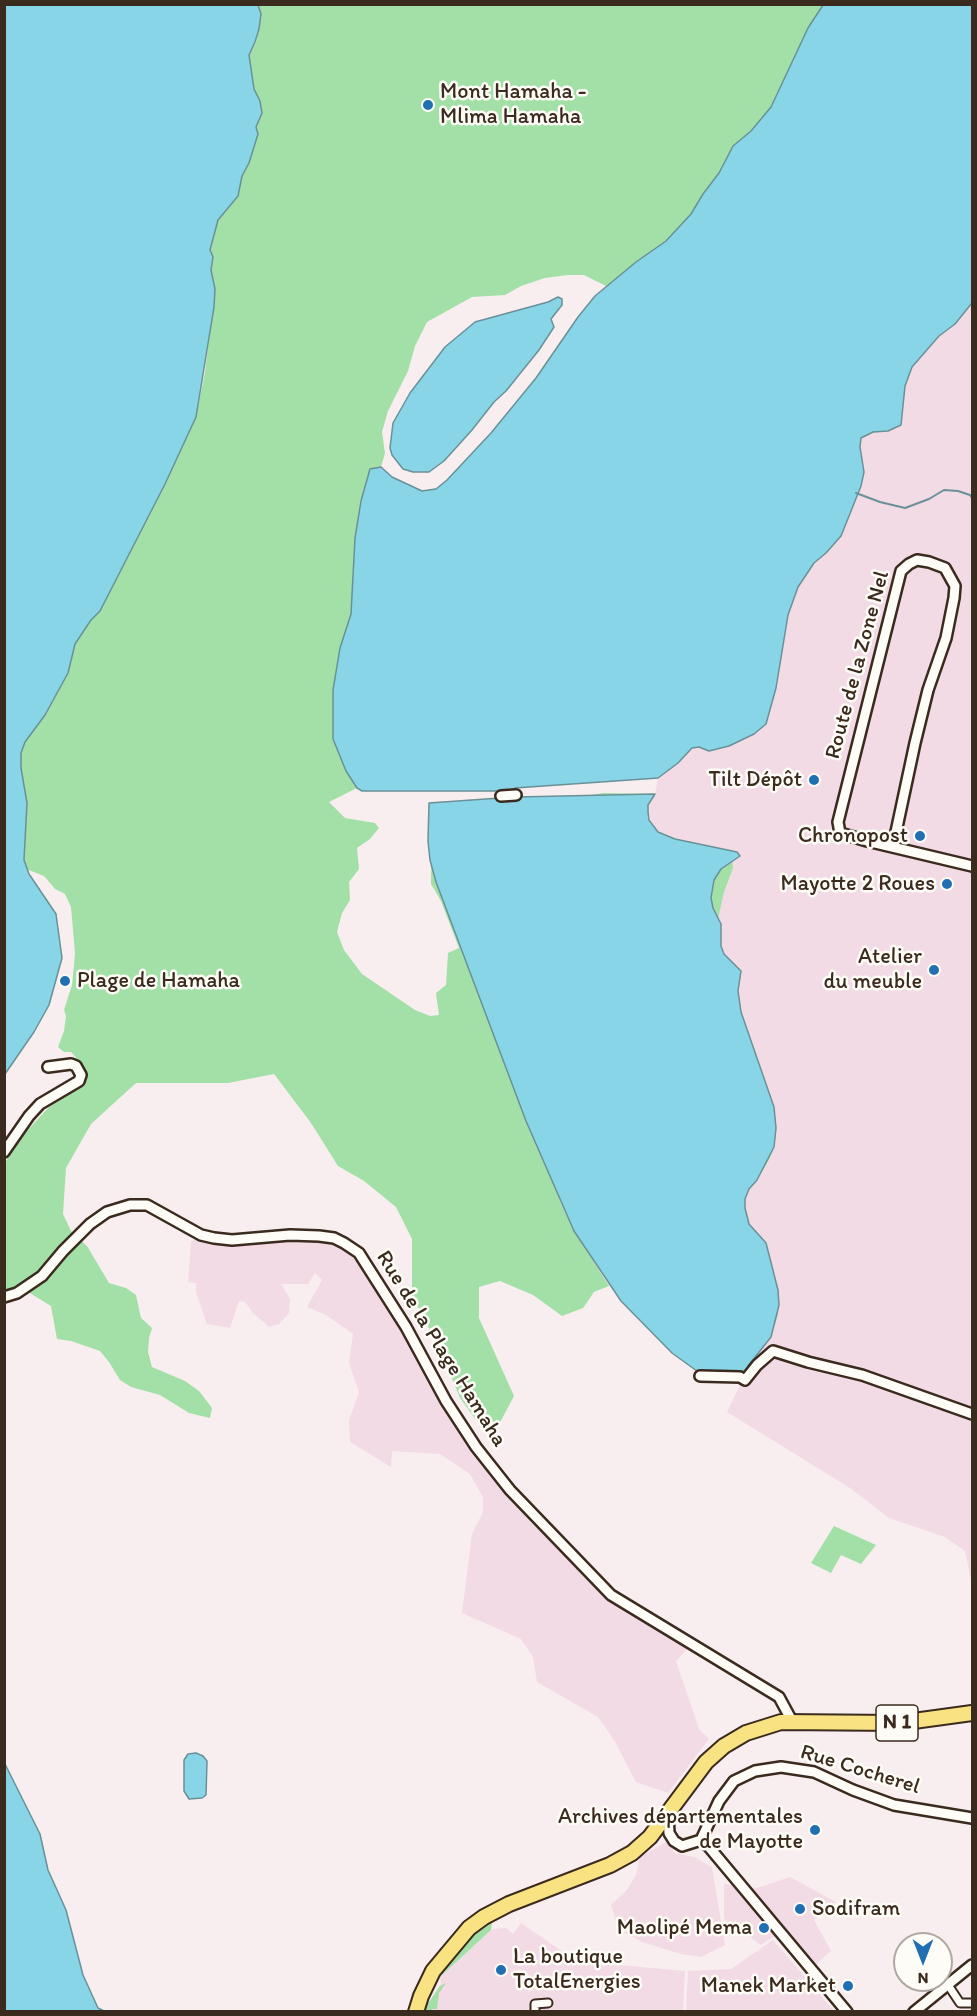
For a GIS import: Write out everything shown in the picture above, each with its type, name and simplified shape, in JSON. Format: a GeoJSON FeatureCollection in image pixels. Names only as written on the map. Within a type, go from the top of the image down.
{"type":"FeatureCollection","features":[{"type":"Feature","properties":{"kind":"main road","name":"N 1"},"geometry":{"type":"LineString","coordinates":[[417,2012],[426,1983],[433,1971],[464,1935],[540,1894],[610,1865],[632,1852],[650,1837],[706,1762],[724,1746],[747,1733],[792,1721],[899,1723],[972,1713]]}},
{"type":"Feature","properties":{"kind":"street","name":"Route de la Zone Nel"},"geometry":{"type":"LineString","coordinates":[[893,846],[921,722],[946,638],[954,598],[955,586],[945,568],[929,562],[917,561],[901,571],[838,822],[840,833],[972,866]]}},
{"type":"Feature","properties":{"kind":"street"},"geometry":{"type":"LineString","coordinates":[[501,796],[516,795]]}},
{"type":"Feature","properties":{"kind":"street"},"geometry":{"type":"LineString","coordinates":[[4,1152],[40,1104],[79,1082],[81,1075],[76,1066],[48,1067]]}},
{"type":"Feature","properties":{"kind":"street","name":"Rue de la Plage Hamaha"},"geometry":{"type":"LineString","coordinates":[[4,1297],[17,1293],[42,1276],[90,1224],[107,1212],[130,1205],[147,1205],[201,1235],[214,1238],[232,1240],[290,1235],[334,1238],[345,1243],[364,1261],[406,1327],[446,1401],[476,1447],[510,1490],[611,1595],[779,1697],[792,1721]]}},
{"type":"Feature","properties":{"kind":"street"},"geometry":{"type":"LineString","coordinates":[[700,1376],[740,1377],[745,1380],[773,1351],[862,1375],[972,1414]]}},
{"type":"Feature","properties":{"kind":"street","name":"Rue Cocherel"},"geometry":{"type":"LineString","coordinates":[[701,1840],[719,1801],[734,1781],[755,1771],[781,1767],[814,1772],[894,1805],[972,1818]]}},
{"type":"Feature","properties":{"kind":"street"},"geometry":{"type":"LineString","coordinates":[[668,1814],[669,1833],[674,1841],[682,1846],[701,1840],[847,2012]]}},
{"type":"Feature","properties":{"kind":"street"},"geometry":{"type":"LineString","coordinates":[[953,1981],[972,1965]]}},
{"type":"Feature","properties":{"kind":"street"},"geometry":{"type":"LineString","coordinates":[[914,2012],[939,1992]]}},
{"type":"Feature","properties":{"kind":"street"},"geometry":{"type":"LineString","coordinates":[[953,1992],[960,2003],[972,2002]]}},
{"type":"Feature","properties":{"kind":"street"},"geometry":{"type":"LineString","coordinates":[[535,2012],[535,2004],[548,2003]]}},
{"type":"Feature","properties":{"kind":"shaded area"},"geometry":{"type":"Polygon","coordinates":[[[972,303],[971,1580],[965,1551],[945,1537],[889,1518],[850,1488],[727,1412],[747,1366],[771,1337],[778,1315],[778,1290],[766,1243],[749,1224],[745,1208],[745,1199],[749,1189],[757,1180],[774,1147],[776,1128],[774,1107],[741,1012],[738,991],[741,971],[724,954],[721,946],[721,923],[717,915],[722,869],[740,856],[664,836],[654,827],[648,812],[648,805],[655,794],[658,778],[692,748],[699,747],[709,751],[729,746],[754,734],[766,724],[776,688],[788,615],[798,587],[814,563],[841,536],[861,486],[864,472],[861,438],[873,432],[901,425],[905,386],[912,367],[972,303]]]}},
{"type":"Feature","properties":{"kind":"shaded area"},"geometry":{"type":"Polygon","coordinates":[[[201,1235],[214,1238],[319,1236],[359,1253],[476,1447],[611,1595],[691,1645],[676,1661],[699,1729],[709,1739],[668,1793],[636,1782],[614,1740],[598,1717],[537,1682],[533,1657],[521,1639],[462,1613],[472,1534],[483,1512],[483,1497],[470,1474],[440,1454],[392,1451],[391,1467],[350,1442],[349,1420],[359,1392],[349,1363],[353,1334],[326,1315],[307,1307],[322,1280],[315,1273],[308,1284],[281,1284],[290,1299],[289,1313],[279,1324],[269,1327],[253,1313],[245,1302],[239,1301],[230,1328],[207,1324],[196,1292],[196,1283],[188,1282],[191,1242],[201,1235]]]}},
{"type":"Feature","properties":{"kind":"shaded area"},"geometry":{"type":"Polygon","coordinates":[[[666,1842],[675,1853],[694,1857],[712,1867],[725,1945],[701,1957],[681,1954],[642,1942],[619,1930],[611,1905],[627,1890],[636,1875],[640,1857],[666,1842]]]}},
{"type":"Feature","properties":{"kind":"shaded area"},"geometry":{"type":"Polygon","coordinates":[[[790,1877],[836,1902],[814,1920],[831,1951],[814,1966],[793,1938],[773,1937],[761,1945],[724,1919],[724,1884],[757,1888],[790,1877]]]}},
{"type":"Feature","properties":{"kind":"shaded area"},"geometry":{"type":"Polygon","coordinates":[[[521,1923],[576,1961],[685,1971],[683,2011],[422,2012],[441,1983],[440,1977],[492,1929],[506,1928],[513,1934],[521,1923]]]}},
{"type":"Feature","properties":{"kind":"shaded area"},"geometry":{"type":"Polygon","coordinates":[[[773,1940],[834,2011],[686,2011],[688,1971],[731,1969],[773,1940]]]}},
{"type":"Feature","properties":{"kind":"green space"},"geometry":{"type":"Polygon","coordinates":[[[258,5],[893,5],[333,690],[333,739],[346,771],[357,788],[329,802],[345,818],[375,823],[379,828],[370,839],[357,848],[359,869],[349,882],[350,900],[342,913],[337,932],[344,950],[362,974],[415,1010],[430,1016],[439,1015],[436,993],[446,985],[448,953],[459,948],[441,901],[431,884],[432,807],[573,798],[603,793],[655,794],[648,805],[649,820],[654,827],[650,832],[732,858],[733,868],[724,892],[712,945],[729,975],[741,971],[738,991],[741,1012],[774,1107],[776,1128],[770,1158],[749,1189],[745,1199],[745,1208],[749,1224],[766,1243],[778,1290],[778,1315],[771,1337],[748,1366],[745,1375],[559,1199],[574,1231],[609,1286],[594,1292],[583,1308],[562,1316],[533,1295],[500,1281],[479,1287],[479,1318],[514,1396],[497,1428],[476,1420],[460,1398],[439,1347],[412,1296],[412,1239],[396,1207],[364,1181],[338,1166],[311,1123],[274,1074],[228,1083],[136,1083],[91,1124],[66,1168],[63,1214],[71,1231],[87,1246],[109,1283],[126,1288],[136,1295],[141,1318],[152,1328],[148,1352],[152,1367],[185,1381],[199,1391],[212,1408],[210,1418],[189,1413],[160,1395],[131,1387],[120,1380],[100,1351],[71,1341],[57,1339],[51,1306],[20,1287],[5,1291],[4,1164],[25,1133],[49,1107],[84,1085],[87,1076],[81,1063],[71,1052],[64,1052],[58,1047],[64,1031],[66,1016],[64,1010],[72,985],[74,965],[71,907],[65,894],[55,889],[44,876],[26,869],[24,860],[27,803],[21,753],[25,742],[45,715],[68,673],[75,644],[100,611],[165,484],[196,417],[205,372],[215,290],[211,270],[213,257],[210,250],[218,220],[238,196],[242,176],[249,163],[256,127],[262,113],[260,101],[254,89],[249,55],[256,42],[261,14],[258,5]],[[584,275],[545,278],[521,286],[505,295],[472,297],[427,322],[415,346],[408,371],[388,411],[382,432],[385,453],[381,467],[392,477],[422,491],[437,488],[447,480],[491,433],[536,378],[578,317],[606,286],[584,275]]]}},
{"type":"Feature","properties":{"kind":"green space"},"geometry":{"type":"Polygon","coordinates":[[[834,1526],[876,1545],[861,1564],[841,1555],[831,1573],[811,1563],[834,1526]]]}},
{"type":"Feature","properties":{"kind":"green space"},"geometry":{"type":"Polygon","coordinates":[[[492,1922],[491,1930],[440,1977],[450,1959],[469,1938],[492,1922]]]}},
{"type":"Feature","properties":{"kind":"green space"},"geometry":{"type":"Polygon","coordinates":[[[446,1983],[439,1993],[437,2009],[423,2011],[440,1986],[446,1983]]]}},
{"type":"Feature","properties":{"kind":"water"},"geometry":{"type":"Polygon","coordinates":[[[5,4],[258,5],[261,14],[259,29],[249,55],[254,89],[260,101],[262,113],[256,127],[258,134],[249,163],[242,176],[238,196],[218,220],[210,250],[213,257],[211,270],[215,289],[214,307],[196,417],[165,484],[100,611],[75,644],[68,673],[45,715],[25,742],[21,753],[27,803],[24,860],[29,874],[56,914],[62,958],[49,1005],[34,1032],[5,1074],[5,4]]]}},
{"type":"Feature","properties":{"kind":"water"},"geometry":{"type":"Polygon","coordinates":[[[823,5],[972,5],[972,303],[955,324],[939,336],[912,367],[905,386],[901,425],[888,431],[873,432],[861,438],[864,472],[861,486],[841,536],[814,563],[798,587],[788,615],[776,688],[766,724],[754,734],[729,746],[709,751],[699,747],[692,748],[678,763],[658,778],[515,788],[512,791],[516,797],[655,794],[648,805],[648,812],[649,820],[658,832],[675,839],[737,852],[740,856],[721,869],[714,880],[711,898],[721,924],[721,946],[724,954],[741,971],[738,991],[741,1012],[774,1107],[776,1128],[774,1147],[757,1180],[749,1189],[745,1199],[745,1208],[749,1224],[766,1243],[778,1290],[779,1305],[771,1337],[748,1366],[745,1375],[701,1374],[672,1353],[621,1301],[574,1231],[526,1121],[436,882],[428,841],[429,803],[500,798],[505,791],[362,791],[357,788],[346,771],[333,739],[333,690],[340,648],[351,614],[355,538],[361,501],[370,469],[381,467],[392,477],[422,491],[436,489],[447,480],[491,433],[536,378],[595,296],[666,241],[691,214],[719,173],[733,146],[751,131],[771,107],[808,28],[823,5]]]}},
{"type":"Feature","properties":{"kind":"water"},"geometry":{"type":"Polygon","coordinates":[[[558,297],[562,299],[562,305],[551,319],[554,327],[539,350],[472,430],[444,461],[429,472],[413,472],[403,469],[392,455],[390,448],[393,423],[410,393],[445,347],[475,322],[548,302],[558,297]]]}},
{"type":"Feature","properties":{"kind":"water"},"geometry":{"type":"Polygon","coordinates":[[[196,1753],[207,1761],[206,1795],[202,1798],[189,1799],[184,1791],[184,1760],[188,1754],[196,1753]]]}},
{"type":"Feature","properties":{"kind":"water"},"geometry":{"type":"Polygon","coordinates":[[[4,1762],[40,1834],[48,1870],[66,1910],[83,1975],[98,2008],[104,2011],[5,2011],[4,1762]]]}},
{"type":"Feature","properties":{"kind":"waterway"},"geometry":{"type":"LineString","coordinates":[[856,493],[905,508],[929,499],[944,490],[958,491],[972,498]]}},
{"type":"Feature","properties":{"kind":"place","name":"Mont Hamaha - Mlima Hamaha"},"geometry":{"type":"Point","coordinates":[428,105]}},
{"type":"Feature","properties":{"kind":"place","name":"Tilt Dépôt"},"geometry":{"type":"Point","coordinates":[814,780]}},
{"type":"Feature","properties":{"kind":"place","name":"Chronopost"},"geometry":{"type":"Point","coordinates":[920,836]}},
{"type":"Feature","properties":{"kind":"place","name":"Mayotte 2 Roues"},"geometry":{"type":"Point","coordinates":[947,884]}},
{"type":"Feature","properties":{"kind":"place","name":"Atelier du meuble"},"geometry":{"type":"Point","coordinates":[934,970]}},
{"type":"Feature","properties":{"kind":"place","name":"Plage de Hamaha"},"geometry":{"type":"Point","coordinates":[65,981]}},
{"type":"Feature","properties":{"kind":"place","name":"Archives départementales de Mayotte"},"geometry":{"type":"Point","coordinates":[815,1830]}},
{"type":"Feature","properties":{"kind":"place","name":"Sodifram"},"geometry":{"type":"Point","coordinates":[800,1909]}},
{"type":"Feature","properties":{"kind":"place","name":"Maolipé Mema"},"geometry":{"type":"Point","coordinates":[764,1928]}},
{"type":"Feature","properties":{"kind":"place","name":"La boutique TotalEnergies"},"geometry":{"type":"Point","coordinates":[501,1970]}},
{"type":"Feature","properties":{"kind":"place","name":"Manek Market"},"geometry":{"type":"Point","coordinates":[848,1986]}}]}
